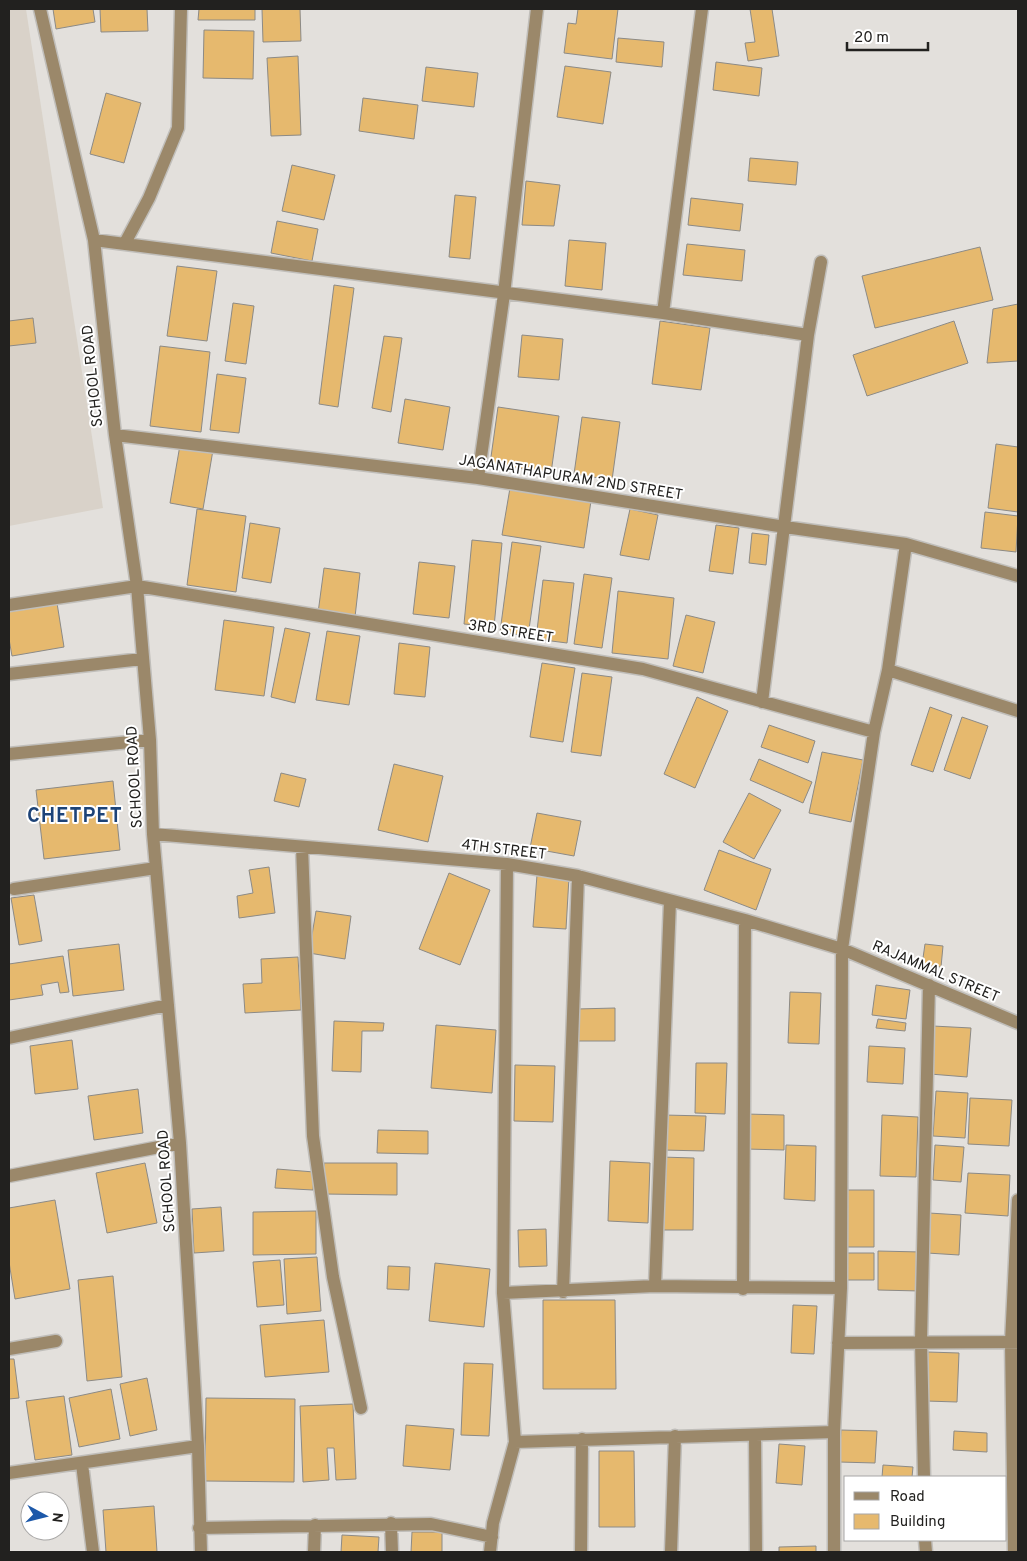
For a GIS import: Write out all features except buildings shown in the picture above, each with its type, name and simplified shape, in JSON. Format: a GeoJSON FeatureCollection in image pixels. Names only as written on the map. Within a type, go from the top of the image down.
{"type":"FeatureCollection","features":[{"type":"Feature","properties":{"kind":"street","name":"SCHOOL ROAD"},"geometry":{"type":"LineString","coordinates":[[40,9],[94,240],[115,435],[137,586],[150,740],[153,834],[180,1143],[198,1446],[201,1552]]}},
{"type":"Feature","properties":{"kind":"street"},"geometry":{"type":"LineString","coordinates":[[125,243],[149,198],[178,128],[180,9]]}},
{"type":"Feature","properties":{"kind":"street"},"geometry":{"type":"LineString","coordinates":[[478,478],[504,294],[537,9]]}},
{"type":"Feature","properties":{"kind":"street"},"geometry":{"type":"LineString","coordinates":[[663,314],[702,9]]}},
{"type":"Feature","properties":{"kind":"street"},"geometry":{"type":"LineString","coordinates":[[94,240],[663,314],[808,335]]}},
{"type":"Feature","properties":{"kind":"street"},"geometry":{"type":"LineString","coordinates":[[762,702],[808,335],[821,262]]}},
{"type":"Feature","properties":{"kind":"street","name":"JAGANATHAPURAM 2ND STREET"},"geometry":{"type":"LineString","coordinates":[[115,435],[478,478],[785,527],[906,544],[1018,576]]}},
{"type":"Feature","properties":{"kind":"street"},"geometry":{"type":"LineString","coordinates":[[834,1552],[834,1432],[841,1288],[842,950],[874,732],[888,670],[906,544]]}},
{"type":"Feature","properties":{"kind":"street","name":"3RD STREET"},"geometry":{"type":"LineString","coordinates":[[9,605],[137,586],[642,669],[874,732]]}},
{"type":"Feature","properties":{"kind":"street"},"geometry":{"type":"LineString","coordinates":[[9,674],[142,658]]}},
{"type":"Feature","properties":{"kind":"street"},"geometry":{"type":"LineString","coordinates":[[888,670],[1018,711]]}},
{"type":"Feature","properties":{"kind":"street"},"geometry":{"type":"LineString","coordinates":[[9,754],[150,740]]}},
{"type":"Feature","properties":{"kind":"street","name":"4TH STREET"},"geometry":{"type":"LineString","coordinates":[[153,834],[507,864],[578,876],[745,920],[842,950]]}},
{"type":"Feature","properties":{"kind":"street"},"geometry":{"type":"LineString","coordinates":[[302,847],[312,1136],[333,1277],[361,1408]]}},
{"type":"Feature","properties":{"kind":"street"},"geometry":{"type":"LineString","coordinates":[[490,1552],[493,1523],[515,1442],[503,1293],[507,864]]}},
{"type":"Feature","properties":{"kind":"street"},"geometry":{"type":"LineString","coordinates":[[14,889],[156,868]]}},
{"type":"Feature","properties":{"kind":"street"},"geometry":{"type":"LineString","coordinates":[[563,1292],[578,876]]}},
{"type":"Feature","properties":{"kind":"street"},"geometry":{"type":"LineString","coordinates":[[656,1286],[670,901]]}},
{"type":"Feature","properties":{"kind":"street"},"geometry":{"type":"LineString","coordinates":[[743,1288],[745,920]]}},
{"type":"Feature","properties":{"kind":"street","name":"RAJAMMAL STREET"},"geometry":{"type":"LineString","coordinates":[[842,950],[1018,1023]]}},
{"type":"Feature","properties":{"kind":"street"},"geometry":{"type":"LineString","coordinates":[[924,1476],[920,1341],[930,985]]}},
{"type":"Feature","properties":{"kind":"street"},"geometry":{"type":"LineString","coordinates":[[9,1038],[168,1005]]}},
{"type":"Feature","properties":{"kind":"street"},"geometry":{"type":"LineString","coordinates":[[9,1176],[180,1143]]}},
{"type":"Feature","properties":{"kind":"street"},"geometry":{"type":"LineString","coordinates":[[1014,1552],[1018,1200]]}},
{"type":"Feature","properties":{"kind":"street"},"geometry":{"type":"LineString","coordinates":[[503,1293],[563,1292],[656,1286],[841,1288]]}},
{"type":"Feature","properties":{"kind":"street"},"geometry":{"type":"LineString","coordinates":[[9,1349],[56,1341]]}},
{"type":"Feature","properties":{"kind":"street"},"geometry":{"type":"LineString","coordinates":[[838,1343],[920,1341],[1015,1342]]}},
{"type":"Feature","properties":{"kind":"street"},"geometry":{"type":"LineString","coordinates":[[515,1442],[675,1436],[755,1436],[834,1432]]}},
{"type":"Feature","properties":{"kind":"street"},"geometry":{"type":"LineString","coordinates":[[671,1552],[675,1436]]}},
{"type":"Feature","properties":{"kind":"street"},"geometry":{"type":"LineString","coordinates":[[755,1436],[756,1552]]}},
{"type":"Feature","properties":{"kind":"street"},"geometry":{"type":"LineString","coordinates":[[581,1552],[582,1439]]}},
{"type":"Feature","properties":{"kind":"street"},"geometry":{"type":"LineString","coordinates":[[9,1473],[198,1446]]}},
{"type":"Feature","properties":{"kind":"street"},"geometry":{"type":"LineString","coordinates":[[82,1464],[93,1552]]}},
{"type":"Feature","properties":{"kind":"street"},"geometry":{"type":"LineString","coordinates":[[199,1528],[391,1523],[431,1524],[492,1537]]}},
{"type":"Feature","properties":{"kind":"street"},"geometry":{"type":"LineString","coordinates":[[391,1523],[392,1552]]}},
{"type":"Feature","properties":{"kind":"street"},"geometry":{"type":"LineString","coordinates":[[314,1552],[315,1525]]}},
{"type":"Feature","properties":{"kind":"shaded area"},"geometry":{"type":"Polygon","coordinates":[[[9,9],[26,9],[103,508],[9,526],[9,9]]]}},
{"type":"Feature","properties":{"kind":"district","name":"CHETPET"},"geometry":{"type":"Point","coordinates":[75,815]}}]}
